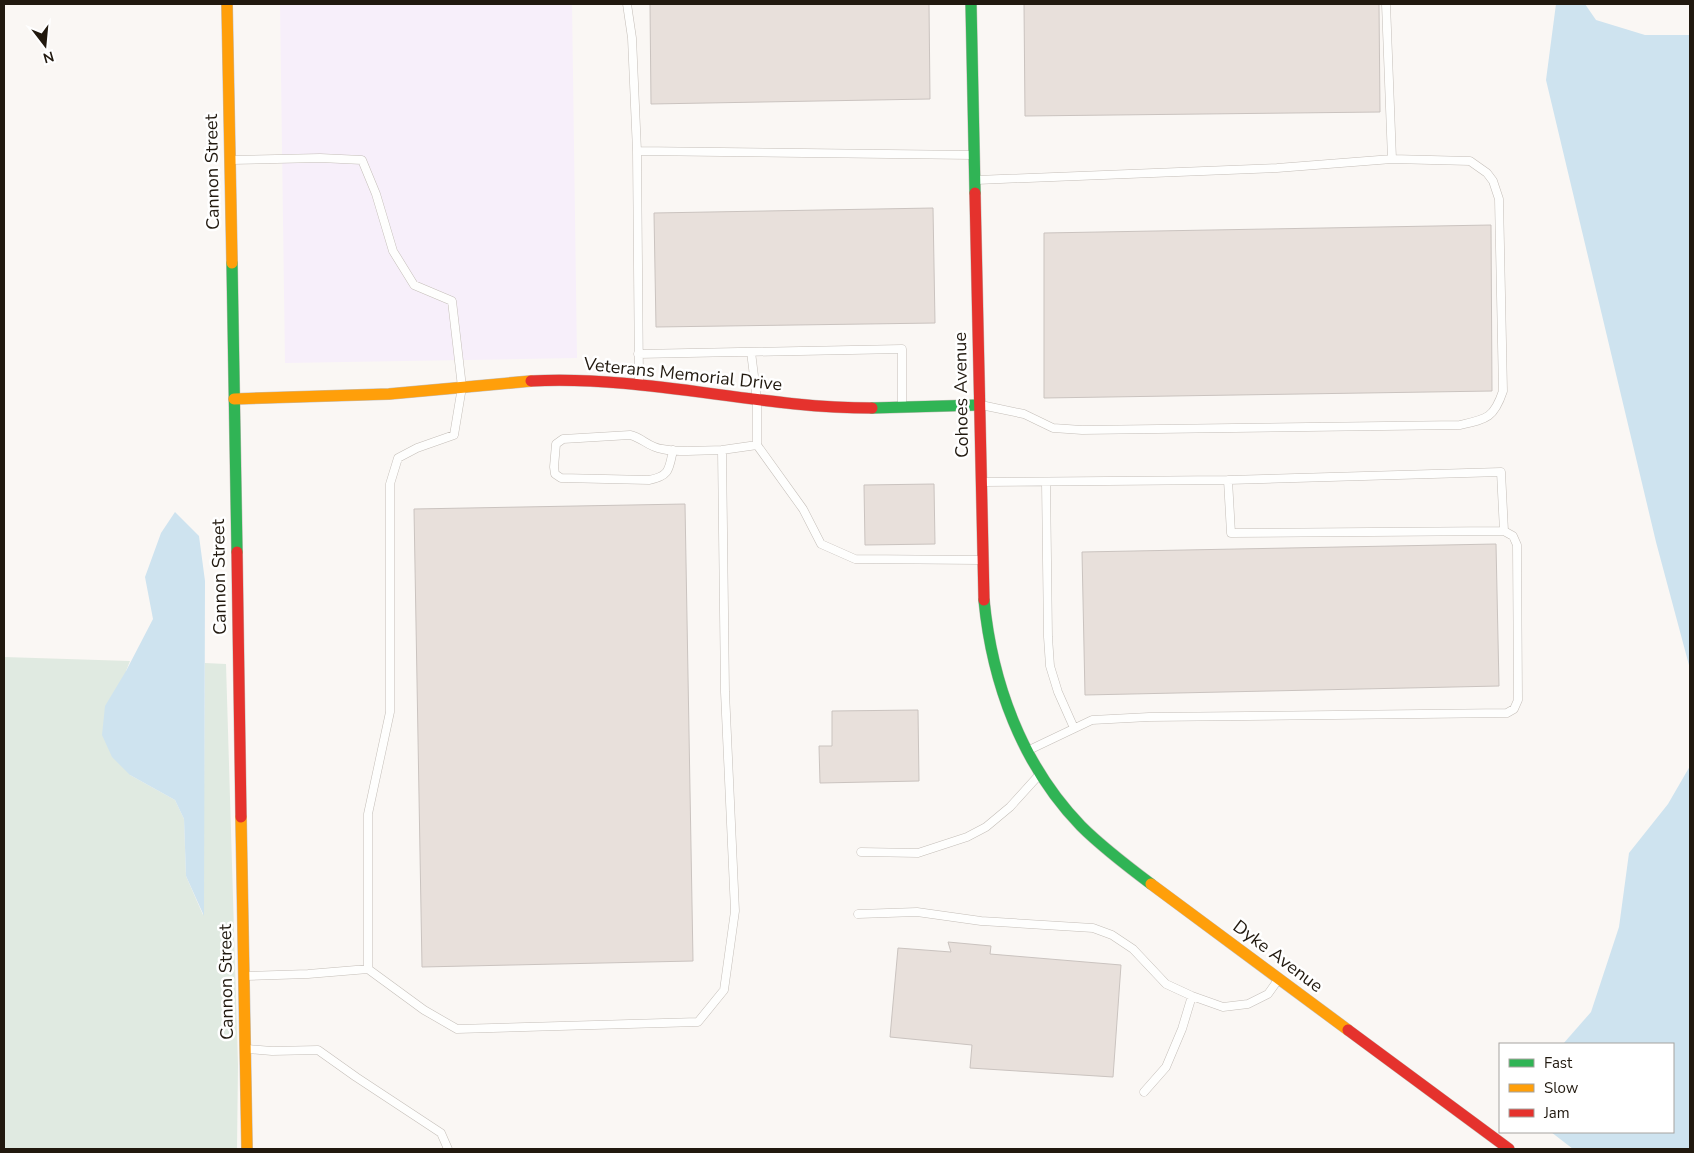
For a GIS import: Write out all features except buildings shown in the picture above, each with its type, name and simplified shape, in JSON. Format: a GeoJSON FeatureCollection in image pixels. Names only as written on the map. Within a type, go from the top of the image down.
{"type":"FeatureCollection","features":[{"type":"Feature","properties":{"kind":"street","name":"Cannon Street"},"geometry":{"type":"LineString","coordinates":[[227,4],[247,1149]]}},
{"type":"Feature","properties":{"kind":"street","name":"Cohoes Avenue"},"geometry":{"type":"LineString","coordinates":[[971,4],[982,560],[985,620],[991,654],[1003,696],[1027,751],[1041,774]]}},
{"type":"Feature","properties":{"kind":"street","name":"Veterans Memorial Drive"},"geometry":{"type":"LineString","coordinates":[[234,399],[375,395],[534,380],[599,380],[837,408],[979,404]]}},
{"type":"Feature","properties":{"kind":"street","name":"Dyke Avenue"},"geometry":{"type":"LineString","coordinates":[[1041,774],[1076,820],[1123,863],[1509,1149]]}},
{"type":"Feature","properties":{"kind":"lane"},"geometry":{"type":"LineString","coordinates":[[626,4],[632,38],[637,151],[639,384]]}},
{"type":"Feature","properties":{"kind":"lane"},"geometry":{"type":"LineString","coordinates":[[1386,4],[1392,158]]}},
{"type":"Feature","properties":{"kind":"lane"},"geometry":{"type":"LineString","coordinates":[[637,151],[974,155]]}},
{"type":"Feature","properties":{"kind":"lane"},"geometry":{"type":"LineString","coordinates":[[230,160],[320,158],[362,160],[376,194],[393,251],[414,285],[452,302],[462,387],[454,435],[417,448],[398,458],[390,484],[390,712],[368,814],[368,969]]}},
{"type":"Feature","properties":{"kind":"lane"},"geometry":{"type":"LineString","coordinates":[[975,180],[1277,168],[1392,158],[1470,162],[1487,173],[1493,181],[1499,199],[1503,390],[1497,408],[1484,419],[1460,424],[1082,430],[1053,428],[1024,414],[979,404]]}},
{"type":"Feature","properties":{"kind":"lane"},"geometry":{"type":"LineString","coordinates":[[638,354],[902,349],[902,407]]}},
{"type":"Feature","properties":{"kind":"lane"},"geometry":{"type":"LineString","coordinates":[[751,352],[757,400],[757,445],[802,509],[821,544],[855,559],[982,560]]}},
{"type":"Feature","properties":{"kind":"lane"},"geometry":{"type":"LineString","coordinates":[[674,450],[668,472],[661,478],[649,480],[562,478],[555,474],[556,444],[563,439],[630,435],[640,437],[650,446],[664,450],[674,450],[722,450],[757,445]]}},
{"type":"Feature","properties":{"kind":"lane"},"geometry":{"type":"LineString","coordinates":[[244,976],[308,974],[368,969],[424,1010],[458,1029],[698,1022],[724,990],[735,911],[725,692],[722,450]]}},
{"type":"Feature","properties":{"kind":"lane"},"geometry":{"type":"LineString","coordinates":[[981,482],[1228,480],[1501,472],[1504,530]]}},
{"type":"Feature","properties":{"kind":"lane"},"geometry":{"type":"LineString","coordinates":[[1027,751],[1092,720],[1507,713],[1514,708],[1518,700],[1517,545],[1513,536],[1504,530],[1231,533],[1228,480]]}},
{"type":"Feature","properties":{"kind":"lane"},"geometry":{"type":"LineString","coordinates":[[1046,482],[1050,666],[1058,692],[1074,728]]}},
{"type":"Feature","properties":{"kind":"lane"},"geometry":{"type":"LineString","coordinates":[[862,852],[918,853],[967,837],[986,827],[1010,806],[1041,774]]}},
{"type":"Feature","properties":{"kind":"lane"},"geometry":{"type":"LineString","coordinates":[[858,914],[918,912],[981,921],[1092,928],[1112,935],[1133,949],[1166,984],[1192,996],[1223,1006],[1248,1004],[1268,994],[1279,978]]}},
{"type":"Feature","properties":{"kind":"lane"},"geometry":{"type":"LineString","coordinates":[[1144,1092],[1166,1067],[1182,1029],[1192,996]]}},
{"type":"Feature","properties":{"kind":"lane"},"geometry":{"type":"LineString","coordinates":[[245,1049],[272,1051],[318,1050],[440,1133],[448,1149]]}},
{"type":"Feature","properties":{"kind":"shaded area"},"geometry":{"type":"Polygon","coordinates":[[[280,4],[572,4],[577,358],[285,363],[280,4]]]}},
{"type":"Feature","properties":{"kind":"shaded area"},"geometry":{"type":"Polygon","coordinates":[[[4,657],[130,661],[126,671],[130,775],[175,800],[184,819],[186,876],[203,915],[205,663],[226,664],[238,1065],[237,1149],[4,1149],[4,657]]]}},
{"type":"Feature","properties":{"kind":"water"},"geometry":{"type":"Polygon","coordinates":[[[1556,4],[1585,4],[1596,20],[1645,35],[1690,35],[1690,669],[1656,542],[1546,80],[1556,4]]]}},
{"type":"Feature","properties":{"kind":"water"},"geometry":{"type":"Polygon","coordinates":[[[175,512],[199,536],[205,581],[204,916],[186,876],[184,819],[175,800],[130,775],[112,757],[102,735],[105,706],[153,619],[145,577],[161,533],[175,512]]]}},
{"type":"Feature","properties":{"kind":"water"},"geometry":{"type":"Polygon","coordinates":[[[1690,766],[1690,1149],[1573,1149],[1552,1133],[1674,1133],[1674,1043],[1564,1043],[1591,1012],[1619,927],[1629,853],[1668,804],[1690,766]]]}},
{"type":"Feature","properties":{"kind":"traffic: fast"},"geometry":{"type":"LineString","coordinates":[[971,4],[975,193]]}},
{"type":"Feature","properties":{"kind":"traffic: fast"},"geometry":{"type":"LineString","coordinates":[[232,263],[237,552]]}},
{"type":"Feature","properties":{"kind":"traffic: fast"},"geometry":{"type":"LineString","coordinates":[[872,408],[979,405]]}},
{"type":"Feature","properties":{"kind":"traffic: fast"},"geometry":{"type":"LineString","coordinates":[[984,600],[994,662],[1013,721],[1026,750],[1060,802],[1081,826],[1106,849],[1151,884]]}},
{"type":"Feature","properties":{"kind":"traffic: slow"},"geometry":{"type":"LineString","coordinates":[[227,4],[232,263]]}},
{"type":"Feature","properties":{"kind":"traffic: slow"},"geometry":{"type":"LineString","coordinates":[[234,399],[389,394],[531,381]]}},
{"type":"Feature","properties":{"kind":"traffic: slow"},"geometry":{"type":"LineString","coordinates":[[241,817],[247,1149]]}},
{"type":"Feature","properties":{"kind":"traffic: slow"},"geometry":{"type":"LineString","coordinates":[[1151,884],[1348,1030]]}},
{"type":"Feature","properties":{"kind":"traffic: jam"},"geometry":{"type":"LineString","coordinates":[[975,193],[984,600]]}},
{"type":"Feature","properties":{"kind":"traffic: jam"},"geometry":{"type":"LineString","coordinates":[[531,381],[574,380],[617,383],[786,403],[872,408]]}},
{"type":"Feature","properties":{"kind":"traffic: jam"},"geometry":{"type":"LineString","coordinates":[[237,552],[241,817]]}},
{"type":"Feature","properties":{"kind":"traffic: jam"},"geometry":{"type":"LineString","coordinates":[[1348,1030],[1509,1149]]}}]}
